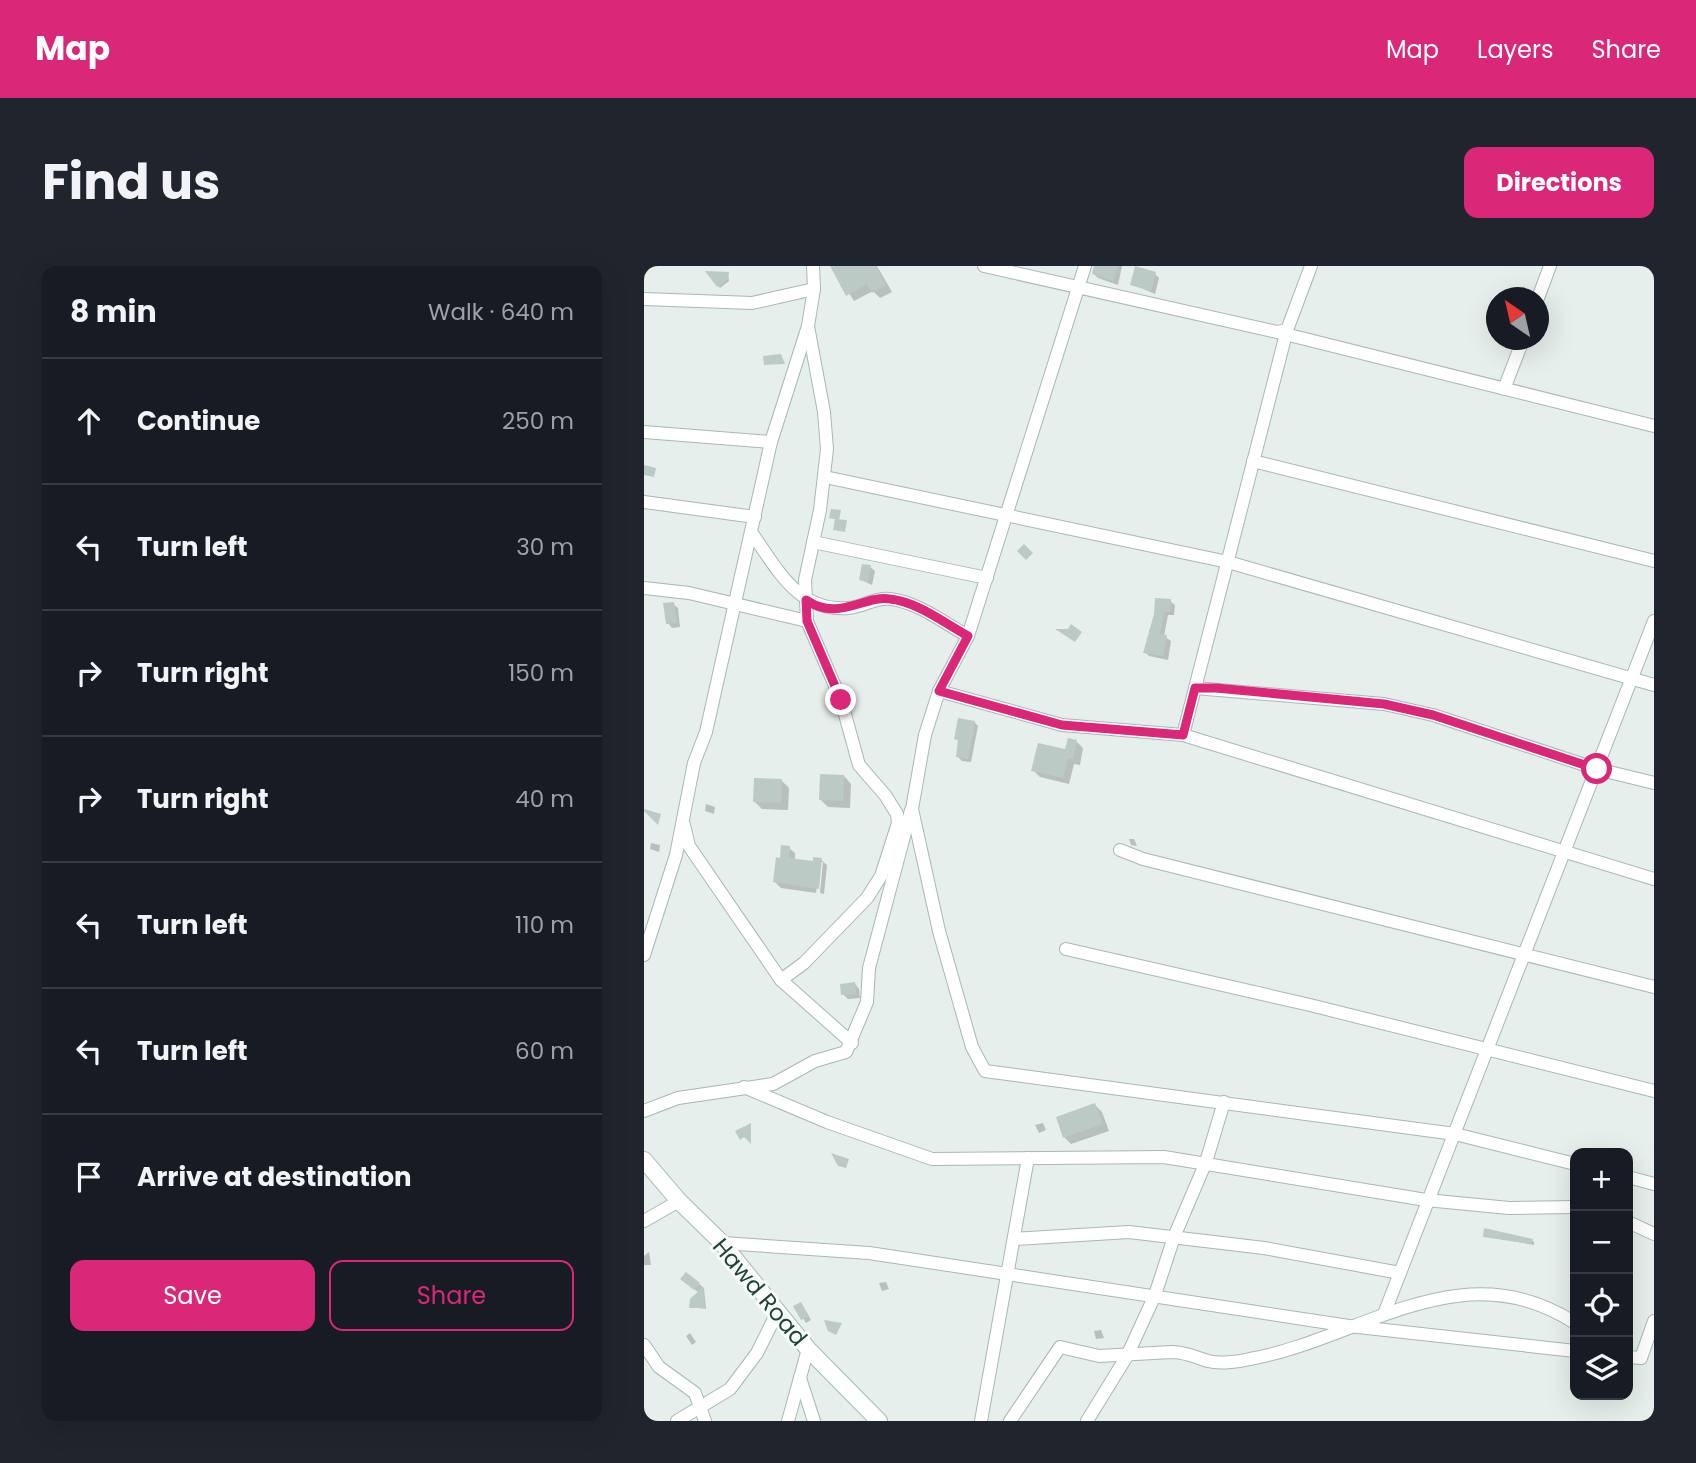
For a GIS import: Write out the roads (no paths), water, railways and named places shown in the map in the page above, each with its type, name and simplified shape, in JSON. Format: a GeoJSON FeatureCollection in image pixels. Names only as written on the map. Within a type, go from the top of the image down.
{"type":"FeatureCollection","features":[{"type":"Feature","properties":{"kind":"main road","name":"Hawd Road"},"geometry":{"type":"LineString","coordinates":[[644,1160],[679,1201],[722,1243],[808,1349],[879,1421]]}},
{"type":"Feature","properties":{"kind":"street"},"geometry":{"type":"LineString","coordinates":[[644,955],[676,855],[694,763],[706,732],[771,442],[808,326],[814,289],[813,266]]}},
{"type":"Feature","properties":{"kind":"street"},"geometry":{"type":"LineString","coordinates":[[984,266],[1283,332],[1654,426]]}},
{"type":"Feature","properties":{"kind":"street"},"geometry":{"type":"LineString","coordinates":[[644,1111],[678,1098],[786,1080],[815,1061],[846,1052],[852,1043],[867,1002],[869,968],[912,809],[925,735],[939,691],[968,636],[1085,266]]}},
{"type":"Feature","properties":{"kind":"street"},"geometry":{"type":"LineString","coordinates":[[1183,735],[1283,332],[1311,266]]}},
{"type":"Feature","properties":{"kind":"street"},"geometry":{"type":"LineString","coordinates":[[1542,287],[1550,266]]}},
{"type":"Feature","properties":{"kind":"street"},"geometry":{"type":"LineString","coordinates":[[644,299],[752,303],[814,289]]}},
{"type":"Feature","properties":{"kind":"street"},"geometry":{"type":"LineString","coordinates":[[782,980],[804,963],[867,898],[881,876],[898,823],[897,814],[886,795],[859,765],[841,700],[807,621],[805,580],[825,477],[824,412],[808,326]]}},
{"type":"Feature","properties":{"kind":"street"},"geometry":{"type":"LineString","coordinates":[[1504,389],[1519,350]]}},
{"type":"Feature","properties":{"kind":"street"},"geometry":{"type":"LineString","coordinates":[[644,432],[771,442]]}},
{"type":"Feature","properties":{"kind":"street"},"geometry":{"type":"LineString","coordinates":[[1253,461],[1654,561]]}},
{"type":"Feature","properties":{"kind":"street"},"geometry":{"type":"LineString","coordinates":[[825,477],[1228,562],[1654,685]]}},
{"type":"Feature","properties":{"kind":"street"},"geometry":{"type":"LineString","coordinates":[[644,502],[755,517]]}},
{"type":"Feature","properties":{"kind":"street"},"geometry":{"type":"LineString","coordinates":[[751,532],[790,587],[806,600],[824,608],[848,608],[886,598],[908,602],[968,636]]}},
{"type":"Feature","properties":{"kind":"street"},"geometry":{"type":"LineString","coordinates":[[813,542],[987,578]]}},
{"type":"Feature","properties":{"kind":"street"},"geometry":{"type":"LineString","coordinates":[[644,588],[734,602],[807,621]]}},
{"type":"Feature","properties":{"kind":"street"},"geometry":{"type":"LineString","coordinates":[[1384,1314],[1426,1200],[1455,1134],[1654,621]]}},
{"type":"Feature","properties":{"kind":"street"},"geometry":{"type":"LineString","coordinates":[[1195,688],[1384,704],[1433,715],[1597,769],[1654,783]]}},
{"type":"Feature","properties":{"kind":"street"},"geometry":{"type":"LineString","coordinates":[[939,691],[1062,725],[1183,735],[1654,879]]}},
{"type":"Feature","properties":{"kind":"street"},"geometry":{"type":"LineString","coordinates":[[912,809],[939,931],[972,1048],[985,1071],[1455,1134],[1570,1163]]}},
{"type":"Feature","properties":{"kind":"street"},"geometry":{"type":"LineString","coordinates":[[683,821],[689,846],[782,980],[852,1043]]}},
{"type":"Feature","properties":{"kind":"street"},"geometry":{"type":"LineString","coordinates":[[1120,850],[1143,859],[1654,987]]}},
{"type":"Feature","properties":{"kind":"street"},"geometry":{"type":"LineString","coordinates":[[1066,948],[1654,1091]]}},
{"type":"Feature","properties":{"kind":"street"},"geometry":{"type":"LineString","coordinates":[[744,1087],[827,1122],[932,1159],[1164,1157],[1426,1200],[1509,1208],[1570,1207]]}},
{"type":"Feature","properties":{"kind":"street"},"geometry":{"type":"LineString","coordinates":[[1087,1421],[1127,1356],[1155,1295],[1174,1237],[1206,1162],[1224,1102]]}},
{"type":"Feature","properties":{"kind":"street"},"geometry":{"type":"LineString","coordinates":[[981,1421],[1028,1158]]}},
{"type":"Feature","properties":{"kind":"street"},"geometry":{"type":"LineString","coordinates":[[1633,1178],[1654,1184]]}},
{"type":"Feature","properties":{"kind":"street"},"geometry":{"type":"LineString","coordinates":[[644,1221],[679,1201]]}},
{"type":"Feature","properties":{"kind":"street"},"geometry":{"type":"LineString","coordinates":[[1633,1224],[1654,1234]]}},
{"type":"Feature","properties":{"kind":"street"},"geometry":{"type":"LineString","coordinates":[[1014,1239],[1129,1232],[1264,1248],[1400,1273]]}},
{"type":"Feature","properties":{"kind":"street"},"geometry":{"type":"LineString","coordinates":[[722,1243],[869,1252],[1349,1326],[1570,1350]]}},
{"type":"Feature","properties":{"kind":"street"},"geometry":{"type":"LineString","coordinates":[[1010,1421],[1060,1346],[1099,1356],[1183,1352],[1211,1362],[1246,1360],[1311,1344],[1349,1326],[1418,1301],[1466,1295],[1535,1303],[1556,1310],[1570,1320]]}},
{"type":"Feature","properties":{"kind":"street"},"geometry":{"type":"LineString","coordinates":[[677,1421],[730,1389],[757,1353],[777,1313]]}},
{"type":"Feature","properties":{"kind":"street"},"geometry":{"type":"LineString","coordinates":[[1638,1357],[1654,1321]]}},
{"type":"Feature","properties":{"kind":"street"},"geometry":{"type":"LineString","coordinates":[[644,1345],[659,1367],[695,1392],[705,1421]]}},
{"type":"Feature","properties":{"kind":"street"},"geometry":{"type":"LineString","coordinates":[[788,1421],[808,1349]]}},
{"type":"Feature","properties":{"kind":"street"},"geometry":{"type":"LineString","coordinates":[[800,1377],[814,1421]]}}]}
